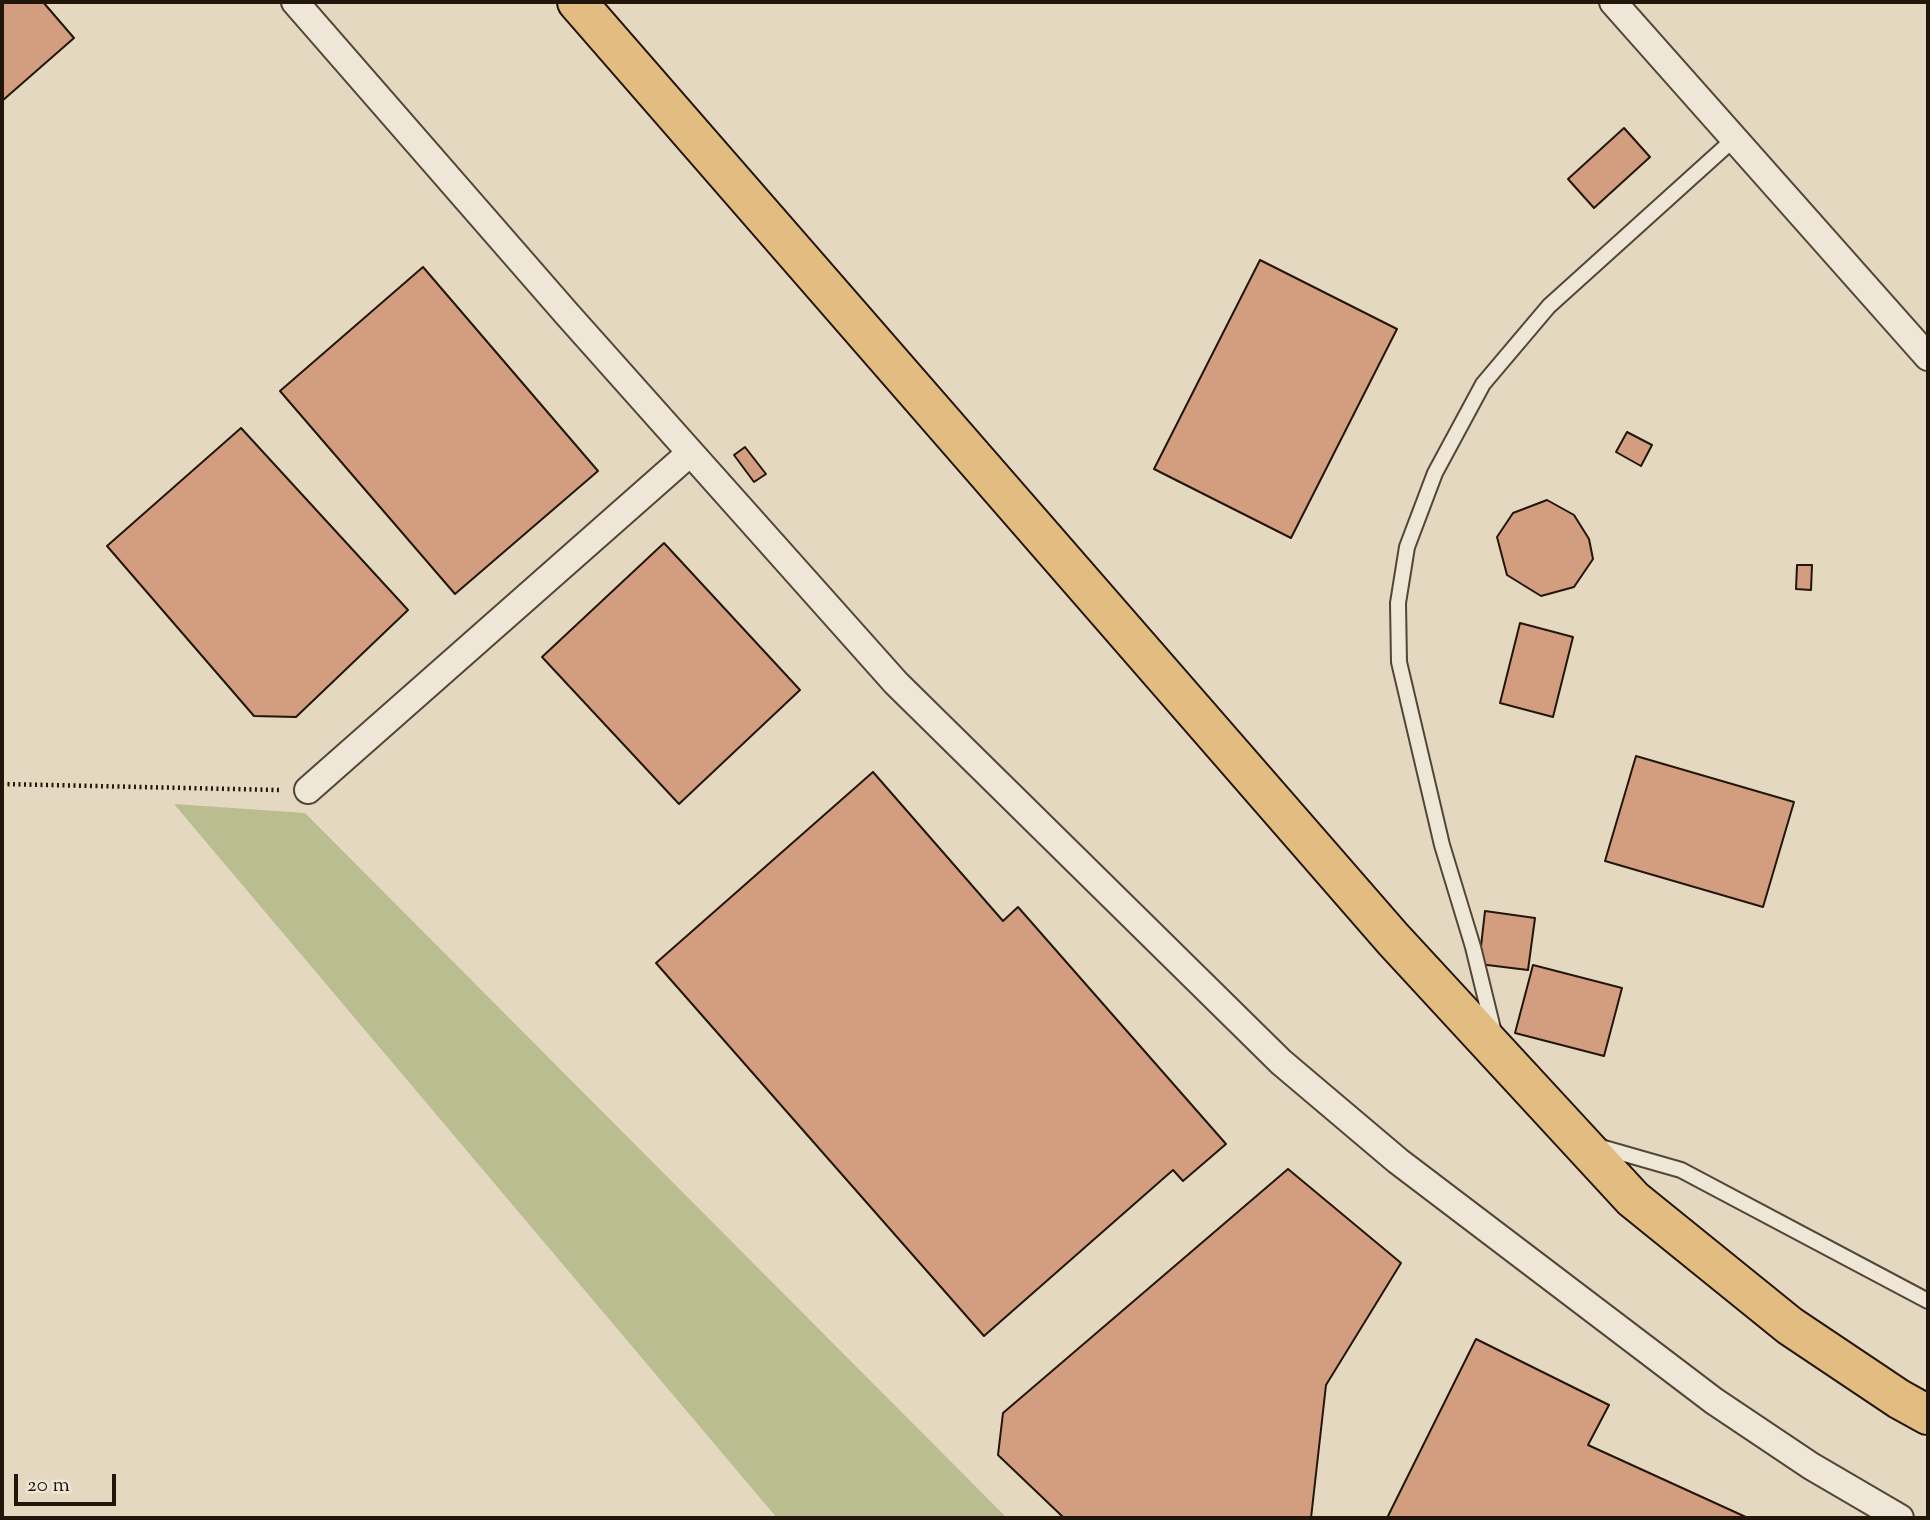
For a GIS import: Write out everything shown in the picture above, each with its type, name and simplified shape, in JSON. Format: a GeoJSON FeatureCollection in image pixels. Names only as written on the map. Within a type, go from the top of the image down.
{"type":"FeatureCollection","features":[{"type":"Feature","properties":{"kind":"main road"},"geometry":{"type":"LineString","coordinates":[[577,2],[1393,939],[1633,1199],[1790,1326],[1899,1399],[1928,1415]]}},
{"type":"Feature","properties":{"kind":"street"},"geometry":{"type":"LineString","coordinates":[[295,2],[895,683],[1281,1062],[1398,1161],[1714,1401],[1811,1466],[1900,1518]]}},
{"type":"Feature","properties":{"kind":"street"},"geometry":{"type":"LineString","coordinates":[[1613,2],[1928,357]]}},
{"type":"Feature","properties":{"kind":"street"},"geometry":{"type":"LineString","coordinates":[[308,790],[690,453]]}},
{"type":"Feature","properties":{"kind":"lane"},"geometry":{"type":"LineString","coordinates":[[1500,1055],[1473,947],[1438,832],[1399,662],[1398,603],[1407,547],[1435,473],[1483,384],[1549,306],[1734,139]]}},
{"type":"Feature","properties":{"kind":"lane"},"geometry":{"type":"LineString","coordinates":[[1578,1141],[1681,1170],[1928,1301]]}},
{"type":"Feature","properties":{"kind":"path"},"geometry":{"type":"LineString","coordinates":[[2,784],[308,790]]}},
{"type":"Feature","properties":{"kind":"green space"},"geometry":{"type":"Polygon","coordinates":[[[174,804],[305,813],[1007,1518],[777,1518],[174,804]]]}},
{"type":"Feature","properties":{"kind":"building"},"geometry":{"type":"Polygon","coordinates":[[[2,2],[43,2],[74,38],[2,101],[2,2]]]}},
{"type":"Feature","properties":{"kind":"building"},"geometry":{"type":"Polygon","coordinates":[[[1624,128],[1650,157],[1594,208],[1568,179],[1624,128]]]}},
{"type":"Feature","properties":{"kind":"building"},"geometry":{"type":"Polygon","coordinates":[[[1260,260],[1397,329],[1291,538],[1154,469],[1260,260]]]}},
{"type":"Feature","properties":{"kind":"building"},"geometry":{"type":"Polygon","coordinates":[[[423,267],[598,471],[455,594],[280,391],[423,267]]]}},
{"type":"Feature","properties":{"kind":"building"},"geometry":{"type":"Polygon","coordinates":[[[241,428],[408,610],[296,717],[254,716],[107,546],[241,428]]]}},
{"type":"Feature","properties":{"kind":"building"},"geometry":{"type":"Polygon","coordinates":[[[1627,432],[1652,445],[1641,466],[1616,452],[1627,432]]]}},
{"type":"Feature","properties":{"kind":"building"},"geometry":{"type":"Polygon","coordinates":[[[745,447],[766,474],[754,482],[734,455],[745,447]]]}},
{"type":"Feature","properties":{"kind":"building"},"geometry":{"type":"Polygon","coordinates":[[[1547,500],[1574,515],[1589,539],[1593,559],[1574,587],[1541,596],[1507,575],[1497,537],[1513,513],[1547,500]]]}},
{"type":"Feature","properties":{"kind":"building"},"geometry":{"type":"Polygon","coordinates":[[[664,543],[800,690],[679,804],[542,657],[664,543]]]}},
{"type":"Feature","properties":{"kind":"building"},"geometry":{"type":"Polygon","coordinates":[[[1797,565],[1812,565],[1811,590],[1796,589],[1797,565]]]}},
{"type":"Feature","properties":{"kind":"building"},"geometry":{"type":"Polygon","coordinates":[[[1520,623],[1573,637],[1553,717],[1500,703],[1520,623]]]}},
{"type":"Feature","properties":{"kind":"building"},"geometry":{"type":"Polygon","coordinates":[[[1636,756],[1794,802],[1763,907],[1605,861],[1636,756]]]}},
{"type":"Feature","properties":{"kind":"building"},"geometry":{"type":"Polygon","coordinates":[[[873,772],[1003,921],[1018,907],[1226,1144],[1183,1181],[1173,1170],[984,1336],[656,963],[873,772]]]}},
{"type":"Feature","properties":{"kind":"building"},"geometry":{"type":"Polygon","coordinates":[[[1485,911],[1535,918],[1528,970],[1479,964],[1485,911]]]}},
{"type":"Feature","properties":{"kind":"building"},"geometry":{"type":"Polygon","coordinates":[[[1533,965],[1622,988],[1604,1056],[1515,1033],[1533,965]]]}},
{"type":"Feature","properties":{"kind":"building"},"geometry":{"type":"Polygon","coordinates":[[[1288,1169],[1401,1263],[1326,1385],[1311,1518],[1064,1518],[998,1455],[1003,1413],[1288,1169]]]}},
{"type":"Feature","properties":{"kind":"building"},"geometry":{"type":"Polygon","coordinates":[[[1476,1339],[1609,1405],[1588,1445],[1748,1518],[1387,1518],[1476,1339]]]}}]}
